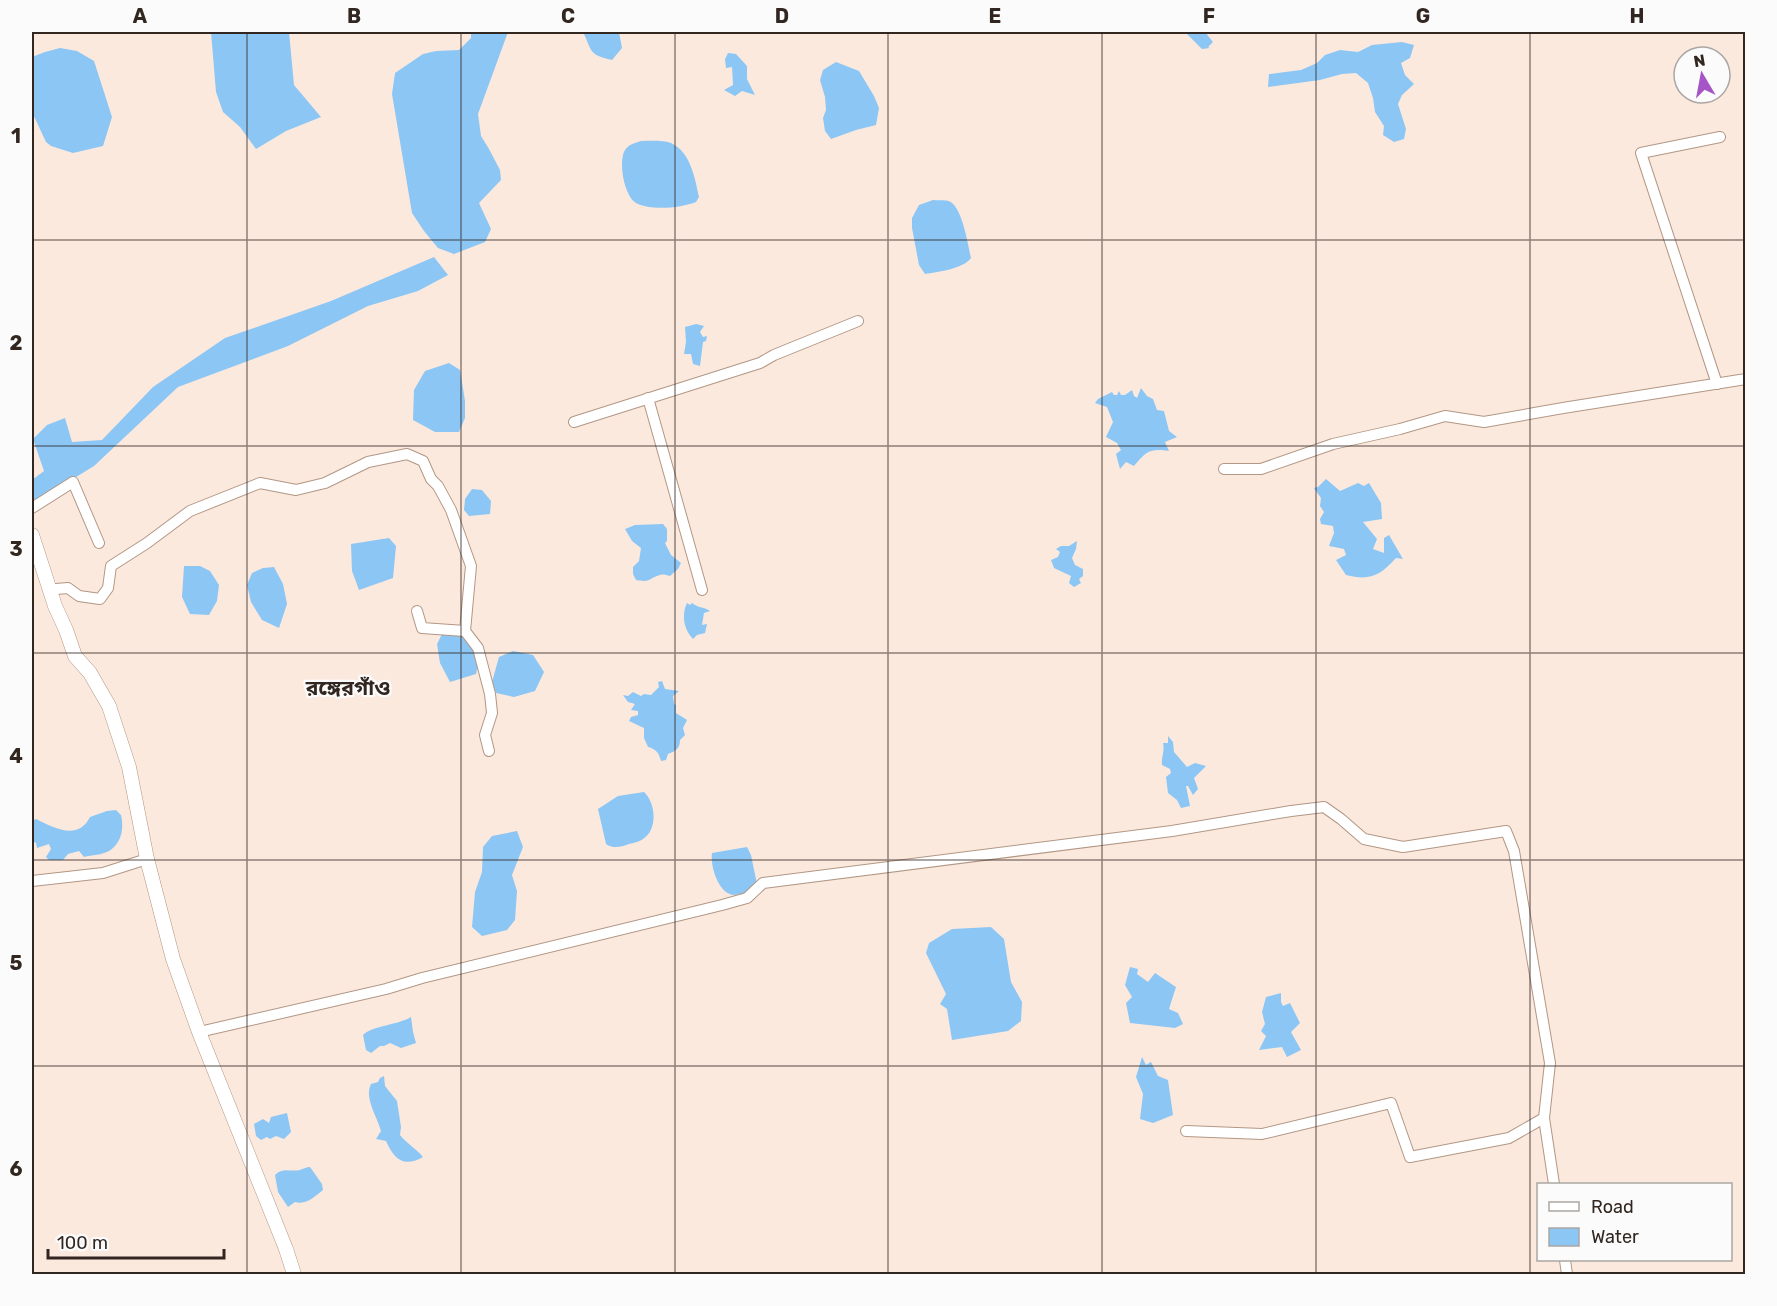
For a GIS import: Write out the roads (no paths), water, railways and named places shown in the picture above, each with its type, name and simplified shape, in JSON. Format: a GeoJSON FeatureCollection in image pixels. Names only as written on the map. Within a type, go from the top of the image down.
{"type":"FeatureCollection","features":[{"type":"Feature","properties":{"kind":"street"},"geometry":{"type":"LineString","coordinates":[[1717,384],[1641,153],[1720,137]]}},
{"type":"Feature","properties":{"kind":"street"},"geometry":{"type":"LineString","coordinates":[[574,422],[760,363],[774,354],[858,321]]}},
{"type":"Feature","properties":{"kind":"street"},"geometry":{"type":"LineString","coordinates":[[1224,469],[1262,469],[1334,444],[1445,416],[1484,422],[1746,379]]}},
{"type":"Feature","properties":{"kind":"street"},"geometry":{"type":"LineString","coordinates":[[648,398],[702,590]]}},
{"type":"Feature","properties":{"kind":"street"},"geometry":{"type":"LineString","coordinates":[[51,594],[56,590],[68,588],[79,596],[100,599],[108,588],[111,566],[190,511],[260,483],[296,490],[325,483],[368,462],[407,453],[423,461],[431,479],[438,486],[451,510],[471,566],[465,631],[478,648],[490,694],[492,713],[485,735],[489,751]]}},
{"type":"Feature","properties":{"kind":"street"},"geometry":{"type":"LineString","coordinates":[[32,508],[73,482],[99,543]]}},
{"type":"Feature","properties":{"kind":"street"},"geometry":{"type":"LineString","coordinates":[[32,535],[51,594],[75,656],[90,673],[109,706],[129,767],[147,859],[173,959],[199,1032],[286,1249],[294,1275]]}},
{"type":"Feature","properties":{"kind":"street"},"geometry":{"type":"LineString","coordinates":[[417,611],[422,628],[465,631]]}},
{"type":"Feature","properties":{"kind":"street"},"geometry":{"type":"LineString","coordinates":[[199,1032],[386,989],[422,978],[723,905],[747,898],[763,883],[1172,831],[1324,807],[1364,839],[1403,847],[1506,831],[1509,835],[1514,851],[1550,1063],[1544,1118],[1554,1183]]}},
{"type":"Feature","properties":{"kind":"street"},"geometry":{"type":"LineString","coordinates":[[32,881],[103,873],[147,859]]}},
{"type":"Feature","properties":{"kind":"street"},"geometry":{"type":"LineString","coordinates":[[1186,1131],[1262,1134],[1391,1103],[1410,1157],[1509,1138],[1544,1118]]}},
{"type":"Feature","properties":{"kind":"water"},"geometry":{"type":"Polygon","coordinates":[[[211,32],[289,32],[294,85],[321,117],[286,131],[256,149],[240,127],[223,112],[216,92],[211,32]]]}},
{"type":"Feature","properties":{"kind":"water"},"geometry":{"type":"Polygon","coordinates":[[[471,32],[508,32],[478,114],[481,136],[500,170],[501,180],[479,203],[491,229],[485,242],[454,254],[438,248],[412,213],[392,94],[395,73],[423,54],[459,50],[471,38],[471,32]]]}},
{"type":"Feature","properties":{"kind":"water"},"geometry":{"type":"Polygon","coordinates":[[[583,32],[619,32],[622,48],[612,60],[599,56],[592,51],[583,32]]]}},
{"type":"Feature","properties":{"kind":"water"},"geometry":{"type":"Polygon","coordinates":[[[1186,32],[1205,32],[1213,42],[1208,47],[1210,48],[1202,49],[1186,32]]]}},
{"type":"Feature","properties":{"kind":"water"},"geometry":{"type":"Polygon","coordinates":[[[1402,42],[1414,45],[1410,58],[1401,63],[1405,75],[1414,84],[1402,95],[1398,104],[1406,129],[1404,139],[1394,142],[1383,135],[1384,126],[1375,112],[1368,83],[1356,73],[1268,87],[1269,74],[1301,70],[1317,63],[1325,55],[1340,50],[1358,52],[1372,45],[1402,42]]]}},
{"type":"Feature","properties":{"kind":"water"},"geometry":{"type":"Polygon","coordinates":[[[60,48],[77,51],[94,61],[112,117],[103,146],[73,153],[51,146],[46,142],[32,112],[32,57],[60,48]]]}},
{"type":"Feature","properties":{"kind":"water"},"geometry":{"type":"Polygon","coordinates":[[[728,53],[736,54],[747,66],[747,79],[755,95],[742,91],[735,96],[724,90],[733,85],[732,67],[726,68],[725,59],[728,53]]]}},
{"type":"Feature","properties":{"kind":"water"},"geometry":{"type":"Polygon","coordinates":[[[836,62],[859,71],[879,108],[876,125],[831,139],[825,131],[823,118],[826,110],[825,97],[820,80],[823,70],[836,62]]]}},
{"type":"Feature","properties":{"kind":"water"},"geometry":{"type":"Polygon","coordinates":[[[641,141],[660,141],[678,147],[688,159],[696,182],[699,197],[696,202],[658,208],[642,206],[632,199],[623,178],[623,155],[628,146],[641,141]]]}},
{"type":"Feature","properties":{"kind":"water"},"geometry":{"type":"Polygon","coordinates":[[[933,200],[948,201],[956,207],[971,258],[962,265],[925,274],[919,265],[912,218],[919,205],[933,200]]]}},
{"type":"Feature","properties":{"kind":"water"},"geometry":{"type":"Polygon","coordinates":[[[434,257],[448,275],[418,291],[368,306],[288,346],[178,387],[94,466],[32,504],[32,480],[44,471],[33,439],[47,425],[65,418],[72,442],[102,440],[153,387],[225,338],[331,301],[434,257]]]}},
{"type":"Feature","properties":{"kind":"water"},"geometry":{"type":"Polygon","coordinates":[[[696,324],[704,326],[700,332],[703,337],[707,336],[706,341],[703,342],[700,366],[693,364],[691,354],[684,354],[685,327],[696,324]]]}},
{"type":"Feature","properties":{"kind":"water"},"geometry":{"type":"Polygon","coordinates":[[[449,363],[460,370],[465,418],[459,432],[435,432],[413,420],[414,390],[425,371],[449,363]]]}},
{"type":"Feature","properties":{"kind":"water"},"geometry":{"type":"Polygon","coordinates":[[[1141,388],[1147,396],[1153,399],[1157,410],[1164,411],[1169,431],[1177,437],[1165,442],[1169,451],[1148,452],[1134,466],[1126,462],[1120,469],[1116,454],[1121,450],[1117,443],[1106,437],[1113,422],[1107,407],[1095,403],[1112,392],[1117,395],[1119,391],[1121,395],[1125,395],[1132,390],[1137,398],[1141,388]]]}},
{"type":"Feature","properties":{"kind":"water"},"geometry":{"type":"Polygon","coordinates":[[[1326,479],[1340,491],[1358,483],[1364,486],[1369,483],[1381,503],[1382,519],[1363,522],[1377,539],[1373,549],[1384,553],[1384,538],[1389,535],[1403,559],[1396,558],[1374,576],[1346,575],[1336,560],[1346,555],[1344,549],[1329,546],[1334,533],[1333,526],[1321,524],[1320,519],[1324,512],[1320,506],[1321,498],[1314,488],[1326,479]]]}},
{"type":"Feature","properties":{"kind":"water"},"geometry":{"type":"Polygon","coordinates":[[[472,489],[482,490],[491,501],[490,514],[469,516],[464,510],[465,499],[472,489]]]}},
{"type":"Feature","properties":{"kind":"water"},"geometry":{"type":"Polygon","coordinates":[[[663,524],[667,529],[665,543],[671,555],[681,563],[670,576],[656,576],[647,581],[636,580],[633,567],[639,561],[641,548],[632,541],[625,529],[635,525],[663,524]]]}},
{"type":"Feature","properties":{"kind":"water"},"geometry":{"type":"Polygon","coordinates":[[[389,538],[396,546],[393,578],[359,590],[352,571],[351,544],[389,538]]]}},
{"type":"Feature","properties":{"kind":"water"},"geometry":{"type":"Polygon","coordinates":[[[1077,541],[1072,558],[1075,565],[1083,569],[1083,576],[1079,579],[1081,583],[1074,587],[1069,583],[1071,576],[1054,568],[1051,560],[1058,557],[1060,552],[1056,549],[1069,546],[1077,541]]]}},
{"type":"Feature","properties":{"kind":"water"},"geometry":{"type":"Polygon","coordinates":[[[184,566],[200,566],[210,571],[219,585],[217,601],[209,615],[190,614],[182,597],[184,566]]]}},
{"type":"Feature","properties":{"kind":"water"},"geometry":{"type":"Polygon","coordinates":[[[274,567],[283,584],[287,604],[279,628],[262,620],[251,602],[247,585],[252,573],[263,568],[274,567]]]}},
{"type":"Feature","properties":{"kind":"water"},"geometry":{"type":"Polygon","coordinates":[[[687,603],[710,611],[704,613],[702,625],[707,624],[705,633],[693,639],[684,622],[687,603]]]}},
{"type":"Feature","properties":{"kind":"water"},"geometry":{"type":"Polygon","coordinates":[[[444,630],[465,631],[480,658],[476,674],[450,682],[440,663],[437,644],[444,630]]]}},
{"type":"Feature","properties":{"kind":"water"},"geometry":{"type":"Polygon","coordinates":[[[513,651],[533,655],[544,672],[535,691],[514,697],[496,693],[492,682],[499,657],[513,651]]]}},
{"type":"Feature","properties":{"kind":"water"},"geometry":{"type":"Polygon","coordinates":[[[662,681],[665,689],[679,691],[673,696],[676,713],[687,720],[683,728],[685,735],[678,747],[668,754],[666,760],[661,761],[657,752],[648,747],[644,738],[644,728],[629,721],[631,717],[638,715],[638,711],[631,710],[635,704],[628,702],[623,695],[628,696],[633,692],[641,696],[651,695],[659,687],[658,682],[662,681]]]}},
{"type":"Feature","properties":{"kind":"water"},"geometry":{"type":"Polygon","coordinates":[[[1168,736],[1173,742],[1174,752],[1187,767],[1195,763],[1206,766],[1194,778],[1198,789],[1193,795],[1186,786],[1190,806],[1181,808],[1177,800],[1168,793],[1166,777],[1171,773],[1170,769],[1162,765],[1162,762],[1163,743],[1168,743],[1168,736]]]}},
{"type":"Feature","properties":{"kind":"water"},"geometry":{"type":"Polygon","coordinates":[[[644,792],[651,803],[654,816],[648,835],[640,841],[620,847],[611,847],[606,844],[598,809],[618,796],[644,792]]]}},
{"type":"Feature","properties":{"kind":"water"},"geometry":{"type":"Polygon","coordinates":[[[116,810],[121,815],[121,835],[117,844],[106,852],[84,857],[79,851],[68,854],[63,860],[49,860],[46,857],[51,849],[49,844],[37,848],[36,843],[32,841],[32,821],[36,819],[58,829],[72,831],[79,829],[90,817],[116,810]]]}},
{"type":"Feature","properties":{"kind":"water"},"geometry":{"type":"Polygon","coordinates":[[[517,831],[523,847],[512,875],[517,891],[515,920],[507,930],[482,936],[472,927],[475,892],[482,872],[483,847],[492,836],[517,831]]]}},
{"type":"Feature","properties":{"kind":"water"},"geometry":{"type":"Polygon","coordinates":[[[747,847],[751,855],[758,889],[733,895],[723,889],[716,878],[712,853],[747,847]]]}},
{"type":"Feature","properties":{"kind":"water"},"geometry":{"type":"Polygon","coordinates":[[[991,927],[1004,939],[1011,982],[1022,1002],[1021,1021],[1008,1031],[952,1040],[947,1009],[940,1004],[946,994],[926,953],[929,943],[952,929],[991,927]]]}},
{"type":"Feature","properties":{"kind":"water"},"geometry":{"type":"Polygon","coordinates":[[[1130,967],[1138,969],[1137,974],[1148,982],[1155,973],[1176,987],[1169,1009],[1178,1013],[1183,1024],[1175,1028],[1130,1023],[1126,1003],[1132,997],[1125,985],[1130,967]]]}},
{"type":"Feature","properties":{"kind":"water"},"geometry":{"type":"Polygon","coordinates":[[[1281,993],[1283,1006],[1290,1003],[1300,1023],[1291,1032],[1301,1050],[1287,1057],[1282,1047],[1259,1050],[1266,1036],[1261,1031],[1265,1024],[1262,1012],[1266,997],[1281,993]]]}},
{"type":"Feature","properties":{"kind":"water"},"geometry":{"type":"Polygon","coordinates":[[[411,1017],[416,1043],[401,1048],[390,1043],[380,1046],[371,1053],[366,1050],[363,1035],[367,1032],[411,1017]]]}},
{"type":"Feature","properties":{"kind":"water"},"geometry":{"type":"Polygon","coordinates":[[[1142,1057],[1146,1065],[1151,1062],[1158,1076],[1168,1080],[1173,1115],[1153,1123],[1140,1119],[1143,1094],[1136,1077],[1142,1057]]]}},
{"type":"Feature","properties":{"kind":"water"},"geometry":{"type":"Polygon","coordinates":[[[384,1076],[385,1086],[397,1101],[400,1135],[423,1157],[405,1162],[392,1153],[386,1141],[376,1139],[381,1131],[370,1101],[369,1089],[371,1084],[378,1082],[384,1076]]]}},
{"type":"Feature","properties":{"kind":"water"},"geometry":{"type":"Polygon","coordinates":[[[287,1113],[291,1132],[284,1139],[276,1136],[261,1140],[256,1136],[254,1124],[263,1119],[269,1123],[271,1117],[287,1113]]]}},
{"type":"Feature","properties":{"kind":"water"},"geometry":{"type":"Polygon","coordinates":[[[310,1167],[322,1184],[323,1190],[310,1200],[295,1202],[288,1207],[278,1192],[275,1175],[284,1170],[300,1170],[310,1167]]]}},
{"type":"Feature","properties":{"kind":"district","name":"রঙ্গেরগাঁও"},"geometry":{"type":"Point","coordinates":[348,687]}}]}
